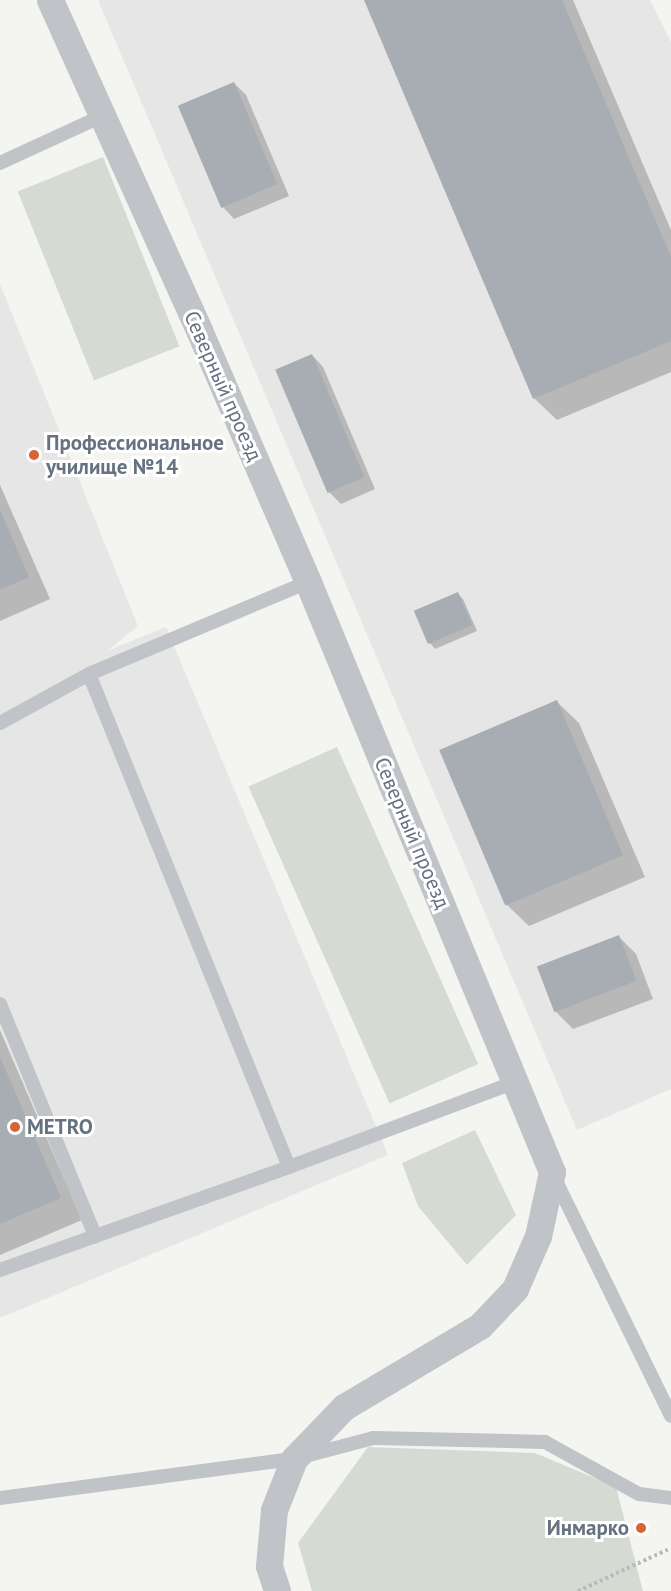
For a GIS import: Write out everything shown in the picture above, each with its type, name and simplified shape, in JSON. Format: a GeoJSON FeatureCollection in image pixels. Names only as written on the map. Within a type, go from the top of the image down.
{"type":"FeatureCollection","features":[{"type":"Feature","properties":{"kind":"street","name":"Северный проезд"},"geometry":{"type":"LineString","coordinates":[[50,0],[308,582],[552,1172]]}},
{"type":"Feature","properties":{"kind":"street"},"geometry":{"type":"LineString","coordinates":[[277,1591],[269,1566],[274,1510],[294,1459],[344,1407],[480,1326],[515,1289],[538,1236],[552,1172]]}},
{"type":"Feature","properties":{"kind":"lane"},"geometry":{"type":"LineString","coordinates":[[0,163],[102,116]]}},
{"type":"Feature","properties":{"kind":"lane"},"geometry":{"type":"LineString","coordinates":[[0,723],[89,674],[308,582]]}},
{"type":"Feature","properties":{"kind":"lane"},"geometry":{"type":"LineString","coordinates":[[89,674],[289,1167]]}},
{"type":"Feature","properties":{"kind":"lane"},"geometry":{"type":"LineString","coordinates":[[0,1005],[95,1236]]}},
{"type":"Feature","properties":{"kind":"lane"},"geometry":{"type":"LineString","coordinates":[[0,1270],[289,1167],[515,1082]]}},
{"type":"Feature","properties":{"kind":"lane"},"geometry":{"type":"LineString","coordinates":[[552,1172],[671,1416]]}},
{"type":"Feature","properties":{"kind":"lane"},"geometry":{"type":"LineString","coordinates":[[0,1498],[294,1459],[373,1437],[546,1442],[639,1494],[671,1498]]}},
{"type":"Feature","properties":{"kind":"path"},"geometry":{"type":"LineString","coordinates":[[578,1591],[671,1548]]}},
{"type":"Feature","properties":{"kind":"shaded area"},"geometry":{"type":"Polygon","coordinates":[[[98,0],[650,0],[671,42],[671,1089],[577,1130],[98,0]]]}},
{"type":"Feature","properties":{"kind":"shaded area"},"geometry":{"type":"Polygon","coordinates":[[[103,157],[179,346],[94,381],[18,191],[103,157]]]}},
{"type":"Feature","properties":{"kind":"shaded area"},"geometry":{"type":"Polygon","coordinates":[[[0,284],[138,626],[107,651],[166,627],[388,1155],[0,1318],[0,284]]]}},
{"type":"Feature","properties":{"kind":"shaded area"},"geometry":{"type":"Polygon","coordinates":[[[337,747],[478,1064],[390,1103],[248,786],[337,747]]]}},
{"type":"Feature","properties":{"kind":"shaded area"},"geometry":{"type":"Polygon","coordinates":[[[475,1130],[516,1215],[467,1265],[418,1206],[402,1163],[475,1130]]]}},
{"type":"Feature","properties":{"kind":"shaded area"},"geometry":{"type":"Polygon","coordinates":[[[368,1447],[535,1453],[616,1487],[643,1591],[312,1591],[298,1543],[368,1447]]]}},
{"type":"Feature","properties":{"kind":"building"},"geometry":{"type":"Polygon","coordinates":[[[364,0],[562,0],[671,257],[671,341],[533,399],[364,0]]]}},
{"type":"Feature","properties":{"kind":"building"},"geometry":{"type":"Polygon","coordinates":[[[234,82],[277,184],[221,208],[178,106],[234,82]]]}},
{"type":"Feature","properties":{"kind":"building"},"geometry":{"type":"Polygon","coordinates":[[[312,354],[364,477],[328,493],[275,370],[312,354]]]}},
{"type":"Feature","properties":{"kind":"building"},"geometry":{"type":"Polygon","coordinates":[[[0,510],[29,577],[0,590],[0,510]]]}},
{"type":"Feature","properties":{"kind":"building"},"geometry":{"type":"Polygon","coordinates":[[[458,592],[472,625],[428,644],[414,611],[458,592]]]}},
{"type":"Feature","properties":{"kind":"building"},"geometry":{"type":"Polygon","coordinates":[[[557,700],[623,856],[505,906],[439,750],[557,700]]]}},
{"type":"Feature","properties":{"kind":"building"},"geometry":{"type":"Polygon","coordinates":[[[619,935],[637,981],[554,1012],[537,967],[619,935]]]}},
{"type":"Feature","properties":{"kind":"building","name":"METRO"},"geometry":{"type":"Polygon","coordinates":[[[0,1057],[61,1198],[0,1224],[0,1057]]]}},
{"type":"Feature","properties":{"kind":"place","name":"Профессиональное училище №14"},"geometry":{"type":"Point","coordinates":[34,455]}},
{"type":"Feature","properties":{"kind":"place","name":"METRO"},"geometry":{"type":"Point","coordinates":[15,1127]}},
{"type":"Feature","properties":{"kind":"place","name":"Инмарко"},"geometry":{"type":"Point","coordinates":[641,1528]}}]}
